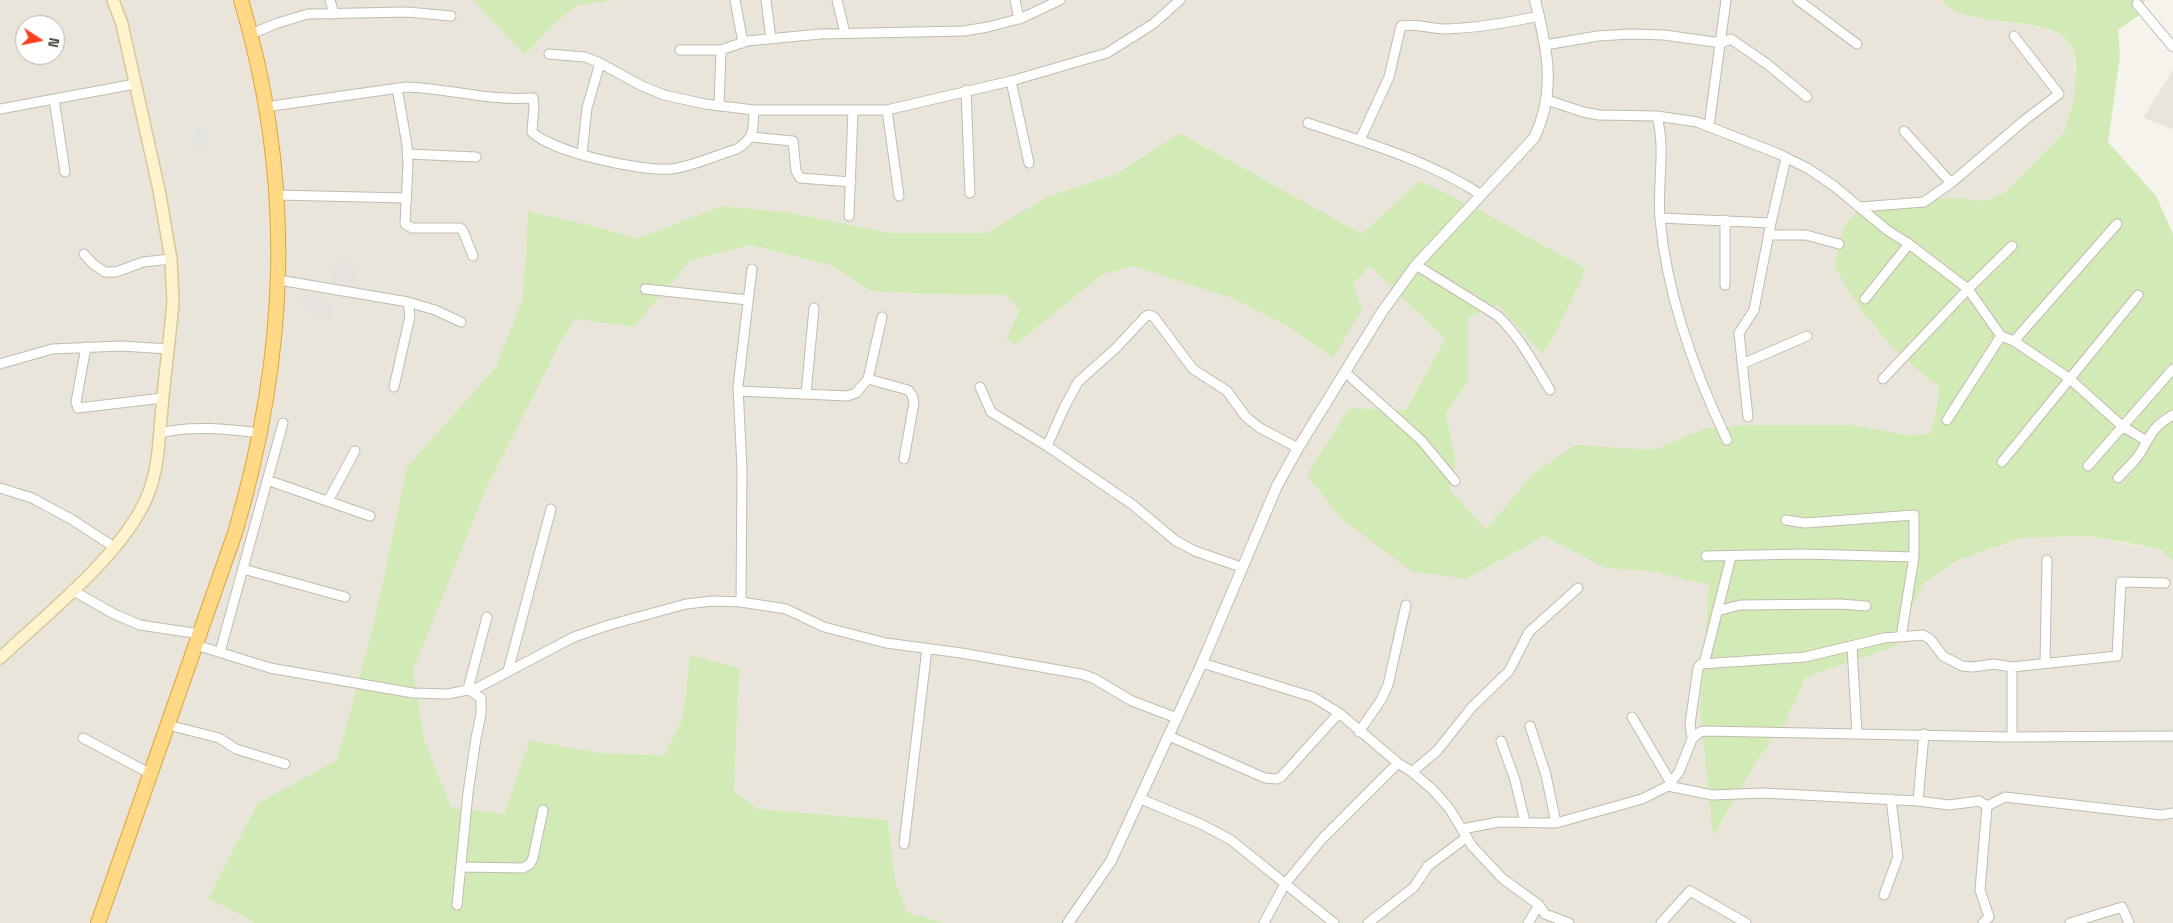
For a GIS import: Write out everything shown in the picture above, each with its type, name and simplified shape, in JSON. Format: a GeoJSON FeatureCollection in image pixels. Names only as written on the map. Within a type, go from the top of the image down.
{"type":"FeatureCollection","features":[{"type":"Feature","properties":{"kind":"highway"},"geometry":{"type":"LineString","coordinates":[[98,923],[235,533],[247,492],[272,372],[279,280],[277,195],[265,107],[251,34],[241,0]]}},
{"type":"Feature","properties":{"kind":"main road"},"geometry":{"type":"LineString","coordinates":[[0,658],[72,590],[114,547],[138,516],[148,496],[158,457],[173,302],[171,259],[159,190],[122,24],[113,0]]}},
{"type":"Feature","properties":{"kind":"street"},"geometry":{"type":"LineString","coordinates":[[330,0],[334,14]]}},
{"type":"Feature","properties":{"kind":"street"},"geometry":{"type":"LineString","coordinates":[[735,0],[743,43]]}},
{"type":"Feature","properties":{"kind":"street"},"geometry":{"type":"LineString","coordinates":[[766,0],[771,39]]}},
{"type":"Feature","properties":{"kind":"street"},"geometry":{"type":"LineString","coordinates":[[837,0],[845,33]]}},
{"type":"Feature","properties":{"kind":"street"},"geometry":{"type":"LineString","coordinates":[[1015,0],[1019,19]]}},
{"type":"Feature","properties":{"kind":"street"},"geometry":{"type":"LineString","coordinates":[[680,50],[720,50],[743,43],[771,39],[845,33],[964,30],[988,27],[1019,19],[1060,0]]}},
{"type":"Feature","properties":{"kind":"street"},"geometry":{"type":"LineString","coordinates":[[549,54],[585,57],[664,95],[719,106],[754,110],[887,110],[1011,81],[1107,53],[1153,24],[1180,0]]}},
{"type":"Feature","properties":{"kind":"street"},"geometry":{"type":"LineString","coordinates":[[1068,923],[1111,861],[1202,663],[1241,567],[1277,486],[1298,448],[1382,312],[1416,265],[1534,138],[1541,123],[1547,100],[1548,65],[1535,0]]}},
{"type":"Feature","properties":{"kind":"street"},"geometry":{"type":"LineString","coordinates":[[1709,126],[1726,0]]}},
{"type":"Feature","properties":{"kind":"street"},"geometry":{"type":"LineString","coordinates":[[1798,0],[1857,44]]}},
{"type":"Feature","properties":{"kind":"street"},"geometry":{"type":"LineString","coordinates":[[2136,4],[2173,47]]}},
{"type":"Feature","properties":{"kind":"street"},"geometry":{"type":"LineString","coordinates":[[251,34],[297,16],[408,12],[451,16]]}},
{"type":"Feature","properties":{"kind":"street"},"geometry":{"type":"LineString","coordinates":[[1360,140],[1389,77],[1402,26],[1443,29],[1469,28],[1499,25],[1539,16]]}},
{"type":"Feature","properties":{"kind":"street"},"geometry":{"type":"LineString","coordinates":[[1545,45],[1598,36],[1631,34],[1664,35],[1721,43],[1731,39],[1767,64],[1807,97]]}},
{"type":"Feature","properties":{"kind":"street"},"geometry":{"type":"LineString","coordinates":[[1860,207],[1924,202],[1951,183],[2026,118],[2059,94],[2014,36]]}},
{"type":"Feature","properties":{"kind":"street"},"geometry":{"type":"LineString","coordinates":[[719,106],[720,50]]}},
{"type":"Feature","properties":{"kind":"street"},"geometry":{"type":"LineString","coordinates":[[582,154],[587,108],[600,63]]}},
{"type":"Feature","properties":{"kind":"street"},"geometry":{"type":"LineString","coordinates":[[1011,81],[1029,163]]}},
{"type":"Feature","properties":{"kind":"street"},"geometry":{"type":"LineString","coordinates":[[0,109],[134,84]]}},
{"type":"Feature","properties":{"kind":"street"},"geometry":{"type":"LineString","coordinates":[[265,107],[397,88],[421,87],[491,98],[532,98],[534,106],[532,132],[537,137],[555,146],[618,164],[670,170],[737,149],[751,137],[754,110]]}},
{"type":"Feature","properties":{"kind":"street"},"geometry":{"type":"LineString","coordinates":[[397,88],[407,154],[404,220],[407,226],[460,228],[473,256]]}},
{"type":"Feature","properties":{"kind":"street"},"geometry":{"type":"LineString","coordinates":[[966,90],[970,193]]}},
{"type":"Feature","properties":{"kind":"street"},"geometry":{"type":"LineString","coordinates":[[54,99],[65,172]]}},
{"type":"Feature","properties":{"kind":"street"},"geometry":{"type":"LineString","coordinates":[[1547,100],[1583,112],[1599,115],[1657,116],[1709,126],[1786,158],[1822,177],[1887,230],[1909,244],[1968,289],[2002,336],[2014,341],[2070,379],[2124,427],[2146,440]]}},
{"type":"Feature","properties":{"kind":"street"},"geometry":{"type":"LineString","coordinates":[[849,216],[853,110]]}},
{"type":"Feature","properties":{"kind":"street"},"geometry":{"type":"LineString","coordinates":[[887,110],[899,196]]}},
{"type":"Feature","properties":{"kind":"street"},"geometry":{"type":"LineString","coordinates":[[1657,116],[1662,145],[1660,218],[1676,310],[1696,368],[1728,440]]}},
{"type":"Feature","properties":{"kind":"street"},"geometry":{"type":"LineString","coordinates":[[1308,123],[1428,165],[1457,179],[1480,194]]}},
{"type":"Feature","properties":{"kind":"street"},"geometry":{"type":"LineString","coordinates":[[1904,130],[1951,183]]}},
{"type":"Feature","properties":{"kind":"street"},"geometry":{"type":"LineString","coordinates":[[751,137],[793,141],[796,170],[800,178],[850,182]]}},
{"type":"Feature","properties":{"kind":"street"},"geometry":{"type":"LineString","coordinates":[[407,154],[476,157]]}},
{"type":"Feature","properties":{"kind":"street"},"geometry":{"type":"LineString","coordinates":[[1748,418],[1739,332],[1754,310],[1768,235],[1786,158]]}},
{"type":"Feature","properties":{"kind":"street"},"geometry":{"type":"LineString","coordinates":[[277,195],[405,198]]}},
{"type":"Feature","properties":{"kind":"street"},"geometry":{"type":"LineString","coordinates":[[1660,218],[1771,223]]}},
{"type":"Feature","properties":{"kind":"street"},"geometry":{"type":"LineString","coordinates":[[1725,220],[1726,285]]}},
{"type":"Feature","properties":{"kind":"street"},"geometry":{"type":"LineString","coordinates":[[2014,341],[2117,224]]}},
{"type":"Feature","properties":{"kind":"street"},"geometry":{"type":"LineString","coordinates":[[1768,235],[1806,235],[1839,244]]}},
{"type":"Feature","properties":{"kind":"street"},"geometry":{"type":"LineString","coordinates":[[1865,299],[1909,244]]}},
{"type":"Feature","properties":{"kind":"street"},"geometry":{"type":"LineString","coordinates":[[1882,379],[2012,246]]}},
{"type":"Feature","properties":{"kind":"street"},"geometry":{"type":"LineString","coordinates":[[84,254],[93,264],[105,272],[116,272],[143,262],[171,259]]}},
{"type":"Feature","properties":{"kind":"street"},"geometry":{"type":"LineString","coordinates":[[1416,265],[1498,316],[1528,353],[1550,390]]}},
{"type":"Feature","properties":{"kind":"street"},"geometry":{"type":"LineString","coordinates":[[741,602],[742,469],[738,391],[752,269]]}},
{"type":"Feature","properties":{"kind":"street"},"geometry":{"type":"LineString","coordinates":[[279,280],[408,302],[435,310],[460,322]]}},
{"type":"Feature","properties":{"kind":"street"},"geometry":{"type":"LineString","coordinates":[[646,289],[748,300]]}},
{"type":"Feature","properties":{"kind":"street"},"geometry":{"type":"LineString","coordinates":[[2002,462],[2138,295]]}},
{"type":"Feature","properties":{"kind":"street"},"geometry":{"type":"LineString","coordinates":[[394,387],[410,316],[408,302]]}},
{"type":"Feature","properties":{"kind":"street"},"geometry":{"type":"LineString","coordinates":[[806,394],[814,308]]}},
{"type":"Feature","properties":{"kind":"street"},"geometry":{"type":"LineString","coordinates":[[1047,446],[1078,382],[1149,315],[1154,317],[1193,369],[1227,391],[1246,417],[1260,428],[1298,448]]}},
{"type":"Feature","properties":{"kind":"street"},"geometry":{"type":"LineString","coordinates":[[738,391],[848,396],[856,393],[868,379],[882,317]]}},
{"type":"Feature","properties":{"kind":"street"},"geometry":{"type":"LineString","coordinates":[[1742,364],[1807,336]]}},
{"type":"Feature","properties":{"kind":"street"},"geometry":{"type":"LineString","coordinates":[[1947,420],[2002,336]]}},
{"type":"Feature","properties":{"kind":"street"},"geometry":{"type":"LineString","coordinates":[[0,364],[52,349],[86,347],[168,349]]}},
{"type":"Feature","properties":{"kind":"street"},"geometry":{"type":"LineString","coordinates":[[86,347],[76,402],[78,408],[163,398]]}},
{"type":"Feature","properties":{"kind":"street"},"geometry":{"type":"LineString","coordinates":[[2088,466],[2173,369]]}},
{"type":"Feature","properties":{"kind":"street"},"geometry":{"type":"LineString","coordinates":[[1346,373],[1421,440],[1455,481]]}},
{"type":"Feature","properties":{"kind":"street"},"geometry":{"type":"LineString","coordinates":[[868,379],[908,390],[912,395],[914,403],[904,459]]}},
{"type":"Feature","properties":{"kind":"street"},"geometry":{"type":"LineString","coordinates":[[980,387],[991,412],[1047,446],[1133,505],[1176,541],[1196,551],[1241,567]]}},
{"type":"Feature","properties":{"kind":"street"},"geometry":{"type":"LineString","coordinates":[[2118,478],[2142,451],[2146,440],[2161,422],[2173,415]]}},
{"type":"Feature","properties":{"kind":"street"},"geometry":{"type":"LineString","coordinates":[[220,652],[283,423]]}},
{"type":"Feature","properties":{"kind":"street"},"geometry":{"type":"LineString","coordinates":[[160,433],[174,429],[235,430],[260,433]]}},
{"type":"Feature","properties":{"kind":"street"},"geometry":{"type":"LineString","coordinates":[[328,501],[355,451]]}},
{"type":"Feature","properties":{"kind":"street"},"geometry":{"type":"LineString","coordinates":[[267,480],[370,516]]}},
{"type":"Feature","properties":{"kind":"street"},"geometry":{"type":"LineString","coordinates":[[0,488],[32,498],[71,519],[114,547]]}},
{"type":"Feature","properties":{"kind":"street"},"geometry":{"type":"LineString","coordinates":[[508,671],[551,508]]}},
{"type":"Feature","properties":{"kind":"street"},"geometry":{"type":"LineString","coordinates":[[1786,520],[1805,523],[1914,515],[1914,557],[1901,637]]}},
{"type":"Feature","properties":{"kind":"street"},"geometry":{"type":"LineString","coordinates":[[1706,556],[1731,557],[1803,554],[1914,557]]}},
{"type":"Feature","properties":{"kind":"street"},"geometry":{"type":"LineString","coordinates":[[1704,664],[1731,557]]}},
{"type":"Feature","properties":{"kind":"street"},"geometry":{"type":"LineString","coordinates":[[2045,662],[2047,560]]}},
{"type":"Feature","properties":{"kind":"street"},"geometry":{"type":"LineString","coordinates":[[243,569],[345,597]]}},
{"type":"Feature","properties":{"kind":"street"},"geometry":{"type":"LineString","coordinates":[[1692,739],[1690,724],[1698,668],[1704,664],[1805,657],[1884,638],[1923,635],[1927,637],[1943,656],[1962,666],[1994,664],[2012,667],[2045,662],[2117,656],[2121,582],[2165,582]]}},
{"type":"Feature","properties":{"kind":"street"},"geometry":{"type":"LineString","coordinates":[[1412,772],[1437,751],[1472,707],[1509,671],[1528,632],[1578,588]]}},
{"type":"Feature","properties":{"kind":"street"},"geometry":{"type":"LineString","coordinates":[[72,590],[114,614],[140,625],[198,639],[220,652],[270,668],[413,693],[448,694],[477,688],[574,637],[609,625],[686,604],[714,601],[741,602],[793,611],[818,625],[886,642],[1081,674],[1132,701],[1177,718]]}},
{"type":"Feature","properties":{"kind":"street"},"geometry":{"type":"LineString","coordinates":[[1359,732],[1381,700],[1388,685],[1406,605]]}},
{"type":"Feature","properties":{"kind":"street"},"geometry":{"type":"LineString","coordinates":[[1717,611],[1740,605],[1866,606]]}},
{"type":"Feature","properties":{"kind":"street"},"geometry":{"type":"LineString","coordinates":[[468,689],[487,617]]}},
{"type":"Feature","properties":{"kind":"street"},"geometry":{"type":"LineString","coordinates":[[1852,647],[1857,733]]}},
{"type":"Feature","properties":{"kind":"street"},"geometry":{"type":"LineString","coordinates":[[904,844],[927,648]]}},
{"type":"Feature","properties":{"kind":"street"},"geometry":{"type":"LineString","coordinates":[[1202,663],[1313,697],[1339,714],[1432,789],[1449,808],[1467,837],[1486,862],[1503,879],[1540,905],[1545,914],[1569,923]]}},
{"type":"Feature","properties":{"kind":"street"},"geometry":{"type":"LineString","coordinates":[[2012,667],[2012,736]]}},
{"type":"Feature","properties":{"kind":"street"},"geometry":{"type":"LineString","coordinates":[[457,905],[468,793],[481,714],[481,698],[468,689]]}},
{"type":"Feature","properties":{"kind":"street"},"geometry":{"type":"LineString","coordinates":[[1169,736],[1265,778],[1276,779],[1281,776],[1339,714]]}},
{"type":"Feature","properties":{"kind":"street"},"geometry":{"type":"LineString","coordinates":[[1632,717],[1669,784],[1712,795],[1763,793],[1918,801],[1949,805],[1979,801],[1987,806]]}},
{"type":"Feature","properties":{"kind":"street"},"geometry":{"type":"LineString","coordinates":[[168,725],[219,738],[236,750],[285,764]]}},
{"type":"Feature","properties":{"kind":"street"},"geometry":{"type":"LineString","coordinates":[[1530,726],[1546,775],[1556,823]]}},
{"type":"Feature","properties":{"kind":"street"},"geometry":{"type":"LineString","coordinates":[[1462,829],[1486,824],[1556,823],[1642,799],[1669,784],[1681,768],[1692,739],[1700,732],[2173,736]]}},
{"type":"Feature","properties":{"kind":"street"},"geometry":{"type":"LineString","coordinates":[[1918,801],[1924,734]]}},
{"type":"Feature","properties":{"kind":"street"},"geometry":{"type":"LineString","coordinates":[[83,738],[151,774]]}},
{"type":"Feature","properties":{"kind":"street"},"geometry":{"type":"LineString","coordinates":[[1501,742],[1515,780],[1525,822]]}},
{"type":"Feature","properties":{"kind":"street"},"geometry":{"type":"LineString","coordinates":[[1264,923],[1285,884],[1322,839],[1398,763]]}},
{"type":"Feature","properties":{"kind":"street"},"geometry":{"type":"LineString","coordinates":[[1987,806],[2005,797],[2161,815],[2173,813]]}},
{"type":"Feature","properties":{"kind":"street"},"geometry":{"type":"LineString","coordinates":[[1141,799],[1203,825],[1231,840],[1334,923]]}},
{"type":"Feature","properties":{"kind":"street"},"geometry":{"type":"LineString","coordinates":[[1884,895],[1898,857],[1891,800]]}},
{"type":"Feature","properties":{"kind":"street"},"geometry":{"type":"LineString","coordinates":[[1983,923],[1989,917],[1980,890],[1987,806]]}},
{"type":"Feature","properties":{"kind":"street"},"geometry":{"type":"LineString","coordinates":[[461,867],[524,868],[530,864],[533,858],[543,810]]}},
{"type":"Feature","properties":{"kind":"street"},"geometry":{"type":"LineString","coordinates":[[1368,923],[1414,887],[1428,866],[1467,837]]}},
{"type":"Feature","properties":{"kind":"street"},"geometry":{"type":"LineString","coordinates":[[1661,923],[1690,891],[1746,923]]}},
{"type":"Feature","properties":{"kind":"street"},"geometry":{"type":"LineString","coordinates":[[1528,923],[1540,905]]}},
{"type":"Feature","properties":{"kind":"street"},"geometry":{"type":"LineString","coordinates":[[2070,923],[2122,907],[2129,923]]}},
{"type":"Feature","properties":{"kind":"shaded area"},"geometry":{"type":"Polygon","coordinates":[[[0,0],[473,0],[525,55],[552,25],[577,6],[614,0],[1942,0],[1945,5],[1961,13],[2043,28],[2059,34],[2073,48],[2076,81],[2065,131],[2007,191],[1987,201],[1954,198],[1843,229],[1834,266],[1844,283],[1876,330],[1909,363],[1939,387],[1937,407],[1930,434],[1906,435],[1854,425],[1747,425],[1706,428],[1653,450],[1575,446],[1533,474],[1486,529],[1450,490],[1456,461],[1446,414],[1468,381],[1468,318],[1498,305],[1543,353],[1554,336],[1585,269],[1362,234],[1180,133],[1116,174],[1046,197],[988,233],[890,233],[786,212],[721,206],[637,239],[598,227],[528,211],[523,298],[495,368],[407,467],[373,627],[337,760],[258,803],[209,898],[255,923],[0,923],[0,0]]]}},
{"type":"Feature","properties":{"kind":"shaded area"},"geometry":{"type":"Polygon","coordinates":[[[2173,70],[2173,129],[2143,118],[2173,70]]]}},
{"type":"Feature","properties":{"kind":"shaded area"},"geometry":{"type":"Polygon","coordinates":[[[208,126],[209,146],[195,148],[195,135],[198,127],[208,126]]]}},
{"type":"Feature","properties":{"kind":"shaded area"},"geometry":{"type":"Polygon","coordinates":[[[751,245],[832,266],[871,291],[1006,295],[1020,310],[1006,338],[1015,345],[1102,275],[1133,266],[1234,299],[1289,327],[1333,358],[1353,284],[1370,266],[1445,339],[1406,410],[1349,408],[1466,579],[1544,536],[1607,568],[1650,571],[1709,585],[1700,709],[1714,836],[1756,762],[1785,722],[1806,677],[1852,661],[1904,623],[1923,584],[1958,560],[2023,538],[2085,536],[2162,550],[2173,562],[2173,923],[945,923],[908,914],[895,882],[888,820],[758,809],[734,790],[738,668],[690,656],[683,716],[666,755],[600,753],[530,740],[504,814],[451,807],[425,742],[413,670],[487,487],[560,344],[575,319],[634,327],[691,260],[751,245]]]}},
{"type":"Feature","properties":{"kind":"shaded area"},"geometry":{"type":"Polygon","coordinates":[[[337,259],[358,264],[353,288],[329,283],[337,259]]]}},
{"type":"Feature","properties":{"kind":"shaded area"},"geometry":{"type":"Polygon","coordinates":[[[303,294],[337,303],[329,321],[300,307],[303,294]]]}},
{"type":"Feature","properties":{"kind":"green space"},"geometry":{"type":"Polygon","coordinates":[[[473,0],[614,0],[577,6],[552,25],[525,55],[473,0]]]}},
{"type":"Feature","properties":{"kind":"green space"},"geometry":{"type":"Polygon","coordinates":[[[1942,0],[2145,0],[2138,16],[2118,30],[2120,56],[2108,142],[2156,196],[2173,234],[2173,562],[2162,550],[2085,536],[2022,538],[1958,560],[1923,584],[1904,623],[1896,646],[1806,677],[1785,722],[1756,762],[1713,837],[1700,709],[1709,585],[1650,571],[1606,568],[1544,536],[1466,579],[1411,571],[1342,519],[1307,475],[1349,408],[1406,410],[1445,339],[1370,266],[1353,284],[1362,309],[1333,358],[1289,327],[1234,299],[1133,266],[1102,275],[1015,345],[1006,338],[1020,310],[1006,295],[871,291],[832,266],[751,245],[691,260],[634,327],[575,319],[560,344],[487,487],[413,670],[425,742],[451,807],[504,814],[530,740],[600,753],[665,755],[683,716],[690,655],[739,668],[734,791],[758,809],[888,820],[895,882],[908,913],[945,923],[255,923],[208,898],[258,803],[337,760],[373,627],[407,467],[495,368],[523,298],[528,211],[598,227],[637,239],[721,206],[786,212],[890,233],[987,233],[1046,197],[1116,174],[1180,133],[1362,234],[1420,181],[1477,209],[1586,269],[1554,336],[1542,354],[1498,305],[1468,318],[1468,381],[1446,414],[1456,461],[1450,490],[1486,529],[1533,474],[1575,445],[1653,450],[1706,428],[1747,425],[1854,425],[1906,435],[1930,434],[1937,407],[1939,387],[1891,346],[1865,315],[1844,283],[1834,266],[1843,229],[1863,204],[1954,198],[1987,201],[2007,191],[2065,131],[2074,97],[2076,66],[2073,48],[2059,34],[2032,25],[1963,14],[1950,8],[1942,0]]]}}]}
